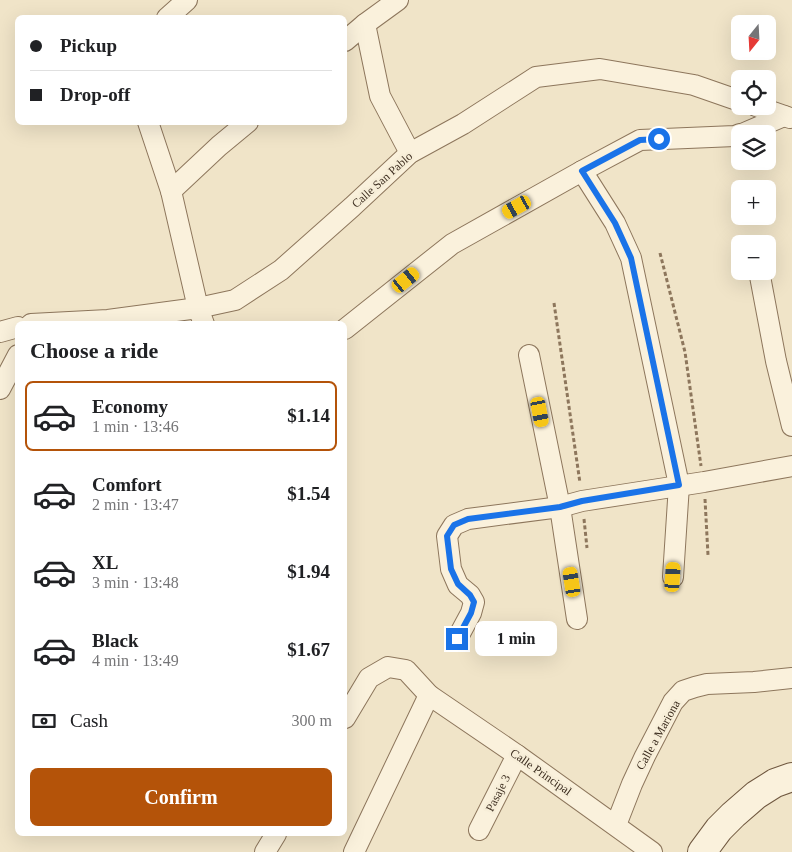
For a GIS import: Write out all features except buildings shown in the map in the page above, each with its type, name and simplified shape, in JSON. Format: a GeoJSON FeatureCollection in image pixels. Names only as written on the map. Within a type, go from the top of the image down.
{"type":"FeatureCollection","features":[{"type":"Feature","properties":{"kind":"main road"},"geometry":{"type":"LineString","coordinates":[[702,852],[719,829],[756,795],[775,783],[792,777]]}},
{"type":"Feature","properties":{"kind":"street"},"geometry":{"type":"LineString","coordinates":[[170,15],[187,0]]}},
{"type":"Feature","properties":{"kind":"street"},"geometry":{"type":"LineString","coordinates":[[347,39],[398,0]]}},
{"type":"Feature","properties":{"kind":"street"},"geometry":{"type":"LineString","coordinates":[[365,24],[380,96],[410,153]]}},
{"type":"Feature","properties":{"kind":"street","name":"Calle San Pablo"},"geometry":{"type":"LineString","coordinates":[[88,321],[201,316],[235,300],[281,270],[410,153],[463,124],[536,76],[600,69],[694,85],[731,98]]}},
{"type":"Feature","properties":{"kind":"street"},"geometry":{"type":"LineString","coordinates":[[776,113],[788,117]]}},
{"type":"Feature","properties":{"kind":"street"},"geometry":{"type":"LineString","coordinates":[[766,125],[788,117]]}},
{"type":"Feature","properties":{"kind":"street"},"geometry":{"type":"LineString","coordinates":[[149,125],[171,191],[201,316]]}},
{"type":"Feature","properties":{"kind":"street"},"geometry":{"type":"LineString","coordinates":[[171,191],[244,125]]}},
{"type":"Feature","properties":{"kind":"street"},"geometry":{"type":"LineString","coordinates":[[347,327],[452,244],[640,140],[731,136]]}},
{"type":"Feature","properties":{"kind":"street"},"geometry":{"type":"LineString","coordinates":[[582,171],[615,223],[631,258],[679,485],[673,577]]}},
{"type":"Feature","properties":{"kind":"street"},"geometry":{"type":"LineString","coordinates":[[761,280],[776,361],[792,426]]}},
{"type":"Feature","properties":{"kind":"street","name":"Calle San Pablo"},"geometry":{"type":"LineString","coordinates":[[0,332],[15,328]]}},
{"type":"Feature","properties":{"kind":"street"},"geometry":{"type":"LineString","coordinates":[[529,355],[560,507],[577,619]]}},
{"type":"Feature","properties":{"kind":"street"},"geometry":{"type":"LineString","coordinates":[[0,389],[15,362]]}},
{"type":"Feature","properties":{"kind":"street"},"geometry":{"type":"LineString","coordinates":[[457,639],[471,613],[474,602],[470,595],[458,584],[451,569],[447,536],[454,525],[468,519],[560,507],[582,501],[792,466]]}},
{"type":"Feature","properties":{"kind":"street","name":"Calle Principal"},"geometry":{"type":"LineString","coordinates":[[347,715],[369,678],[388,667],[406,670],[429,695],[518,755],[652,852]]}},
{"type":"Feature","properties":{"kind":"street","name":"Calle a Mariona"},"geometry":{"type":"LineString","coordinates":[[616,825],[645,756],[673,702],[683,691],[707,684],[792,678]]}},
{"type":"Feature","properties":{"kind":"street"},"geometry":{"type":"LineString","coordinates":[[354,852],[429,695]]}},
{"type":"Feature","properties":{"kind":"street","name":"Pasaje 3"},"geometry":{"type":"LineString","coordinates":[[479,830],[518,755]]}},
{"type":"Feature","properties":{"kind":"street"},"geometry":{"type":"LineString","coordinates":[[265,852],[275,836]]}},
{"type":"Feature","properties":{"kind":"path"},"geometry":{"type":"LineString","coordinates":[[660,253],[685,352],[704,482],[708,555]]}},
{"type":"Feature","properties":{"kind":"path"},"geometry":{"type":"LineString","coordinates":[[554,303],[582,501],[587,550]]}},
{"type":"Feature","properties":{"kind":"route"},"geometry":{"type":"LineString","coordinates":[[457,639],[471,613],[474,602],[470,595],[458,584],[451,569],[447,536],[454,525],[468,519],[560,507],[582,501],[679,485],[631,258],[615,223],[582,171],[640,140],[659,139]]}}]}
